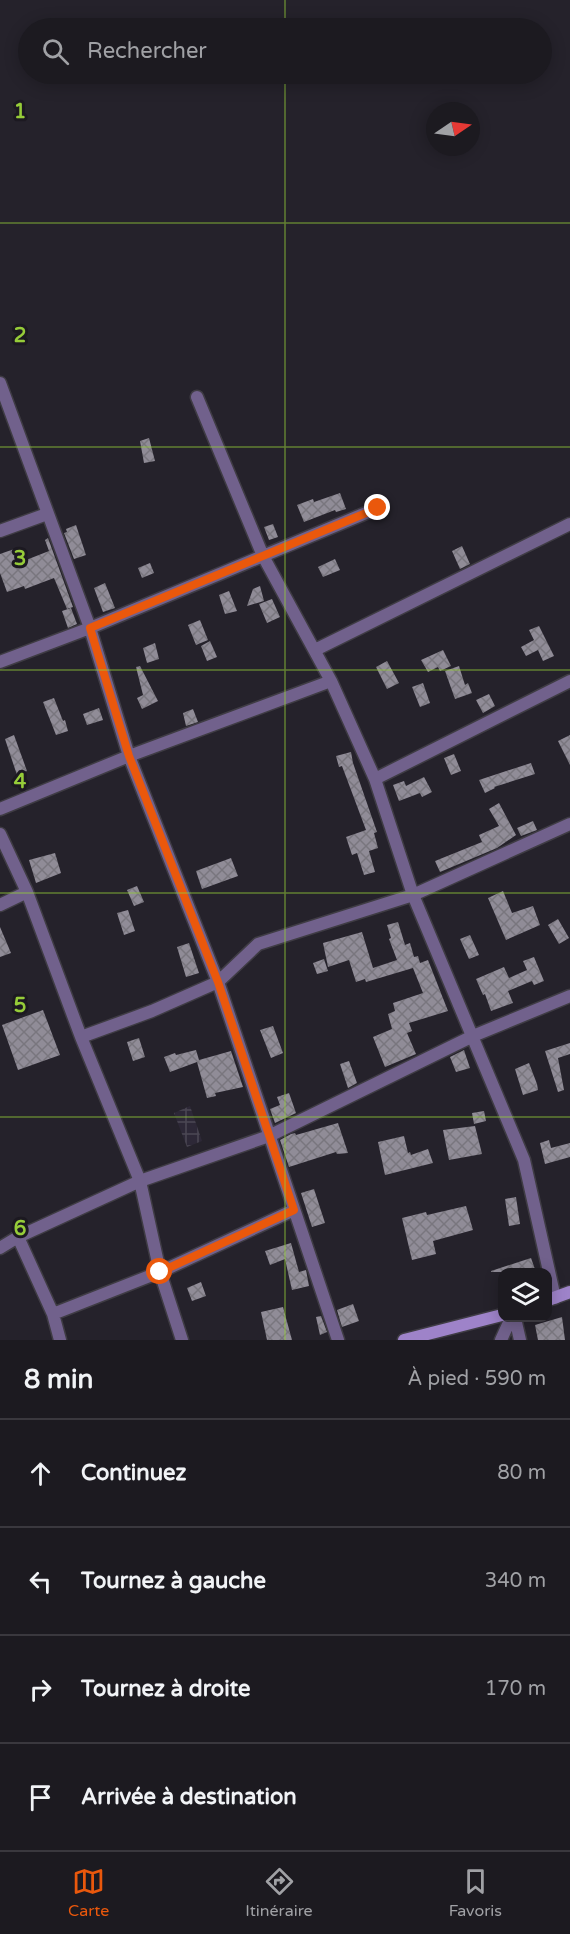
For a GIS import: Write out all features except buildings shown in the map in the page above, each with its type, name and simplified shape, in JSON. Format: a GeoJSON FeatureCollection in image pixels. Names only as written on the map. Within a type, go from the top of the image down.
{"type":"FeatureCollection","features":[{"type":"Feature","properties":{"kind":"main road"},"geometry":{"type":"LineString","coordinates":[[552,1299],[570,1292]]}},
{"type":"Feature","properties":{"kind":"main road"},"geometry":{"type":"LineString","coordinates":[[404,1340],[498,1316]]}},
{"type":"Feature","properties":{"kind":"street"},"geometry":{"type":"LineString","coordinates":[[0,383],[90,628],[129,756],[218,982],[338,1340]]}},
{"type":"Feature","properties":{"kind":"street"},"geometry":{"type":"LineString","coordinates":[[197,397],[262,556],[331,681],[375,779],[414,895],[524,1160],[545,1268]]}},
{"type":"Feature","properties":{"kind":"street"},"geometry":{"type":"LineString","coordinates":[[0,662],[90,628],[378,508]]}},
{"type":"Feature","properties":{"kind":"street"},"geometry":{"type":"LineString","coordinates":[[0,531],[47,514]]}},
{"type":"Feature","properties":{"kind":"street"},"geometry":{"type":"LineString","coordinates":[[315,650],[570,524]]}},
{"type":"Feature","properties":{"kind":"street"},"geometry":{"type":"LineString","coordinates":[[0,809],[129,756],[331,681]]}},
{"type":"Feature","properties":{"kind":"street"},"geometry":{"type":"LineString","coordinates":[[375,779],[570,681]]}},
{"type":"Feature","properties":{"kind":"street"},"geometry":{"type":"LineString","coordinates":[[81,1037],[152,1011],[218,982],[258,944],[414,895],[570,824]]}},
{"type":"Feature","properties":{"kind":"street"},"geometry":{"type":"LineString","coordinates":[[0,834],[27,892],[81,1037],[140,1181],[160,1272],[182,1340]]}},
{"type":"Feature","properties":{"kind":"street"},"geometry":{"type":"LineString","coordinates":[[0,905],[27,892]]}},
{"type":"Feature","properties":{"kind":"street"},"geometry":{"type":"LineString","coordinates":[[0,1248],[18,1237],[140,1181],[269,1136],[473,1036],[570,996]]}},
{"type":"Feature","properties":{"kind":"street"},"geometry":{"type":"LineString","coordinates":[[53,1314],[160,1272],[294,1210]]}},
{"type":"Feature","properties":{"kind":"street"},"geometry":{"type":"LineString","coordinates":[[18,1237],[53,1314],[60,1340]]}},
{"type":"Feature","properties":{"kind":"street"},"geometry":{"type":"LineString","coordinates":[[501,1340],[510,1322]]}},
{"type":"Feature","properties":{"kind":"street"},"geometry":{"type":"LineString","coordinates":[[515,1322],[520,1340]]}},
{"type":"Feature","properties":{"kind":"shaded area"},"geometry":{"type":"Polygon","coordinates":[[[190,1106],[202,1141],[187,1147],[174,1113],[190,1106]]]}},
{"type":"Feature","properties":{"kind":"route"},"geometry":{"type":"LineString","coordinates":[[160,1272],[294,1210],[218,982],[129,756],[90,628],[378,508]]}}]}
